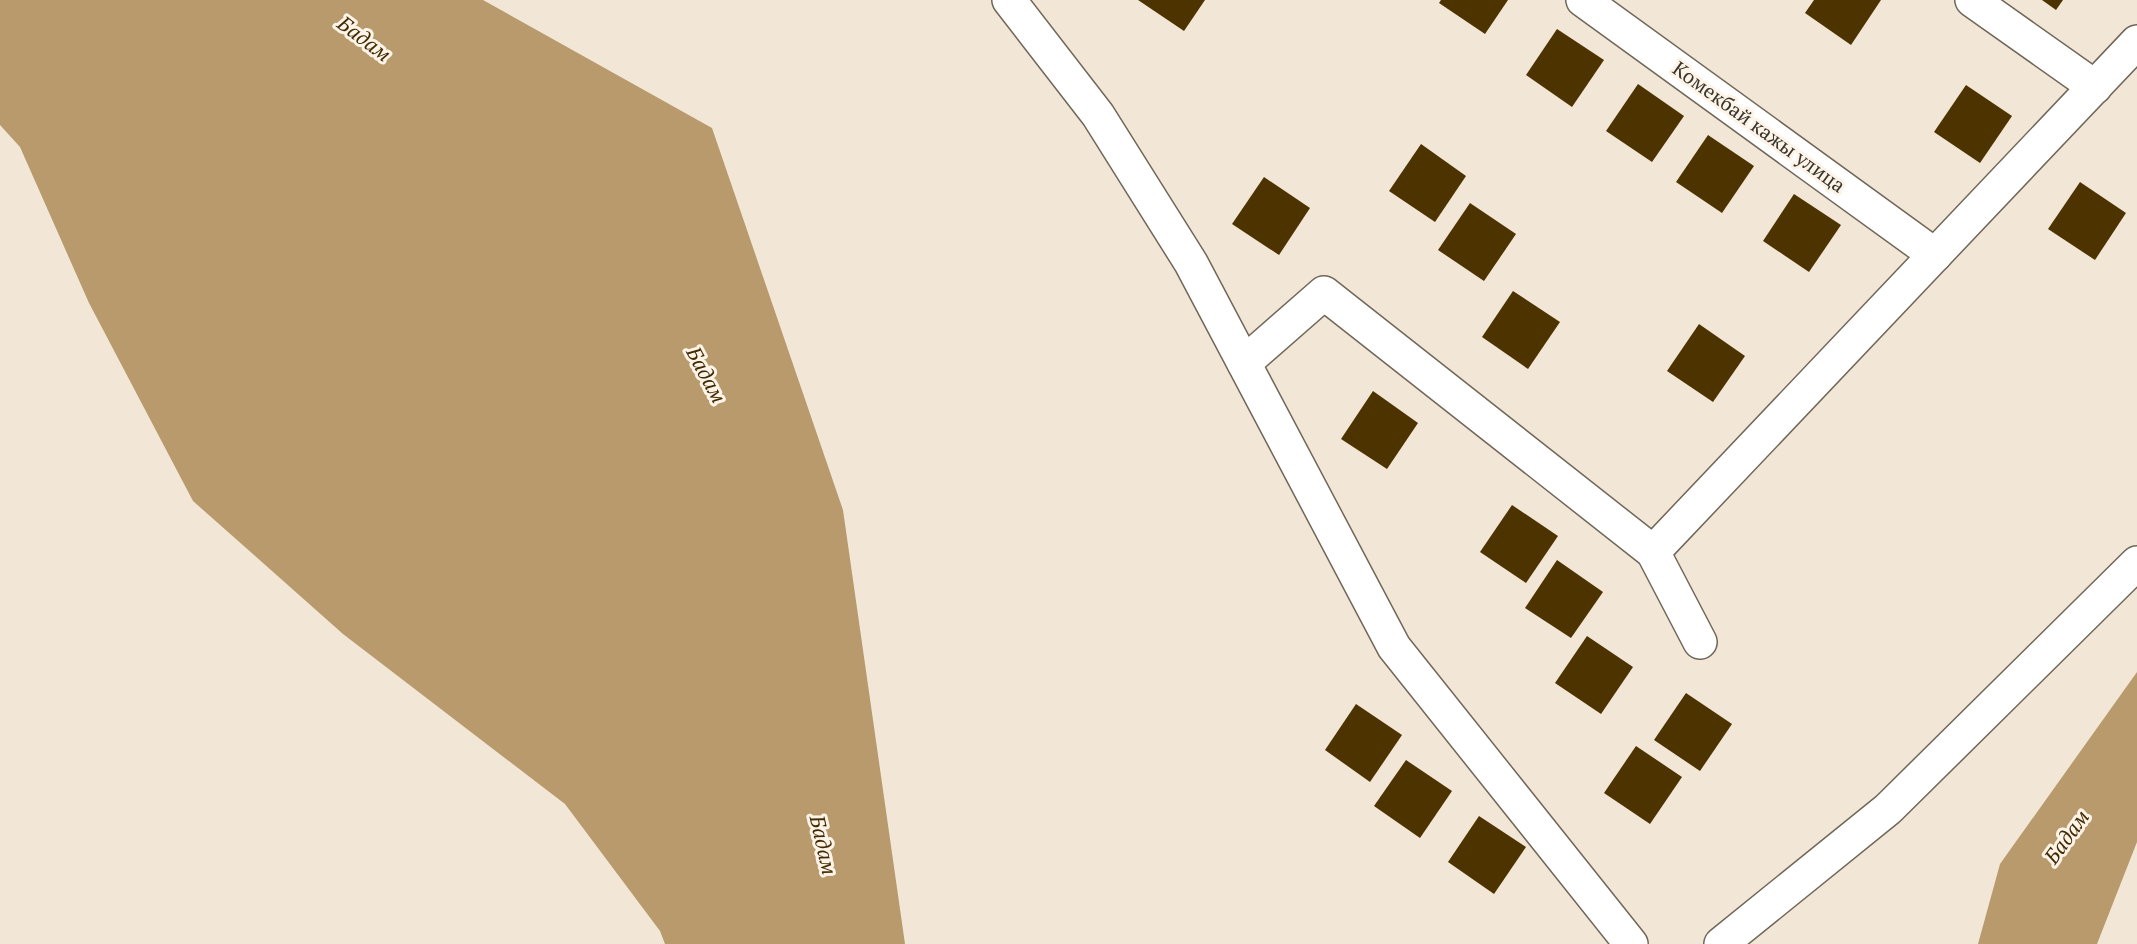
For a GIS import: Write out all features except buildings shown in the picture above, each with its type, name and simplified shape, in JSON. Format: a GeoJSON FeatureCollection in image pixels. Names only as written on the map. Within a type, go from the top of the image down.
{"type":"FeatureCollection","features":[{"type":"Feature","properties":{"kind":"street"},"geometry":{"type":"LineString","coordinates":[[1009,0],[1098,115],[1191,263],[1394,647],[1631,944]]}},
{"type":"Feature","properties":{"kind":"street","name":"Комекбай кажы улица"},"geometry":{"type":"LineString","coordinates":[[1583,0],[1935,255]]}},
{"type":"Feature","properties":{"kind":"street"},"geometry":{"type":"LineString","coordinates":[[1972,0],[2095,87]]}},
{"type":"Feature","properties":{"kind":"street"},"geometry":{"type":"LineString","coordinates":[[1653,552],[2137,42]]}},
{"type":"Feature","properties":{"kind":"street"},"geometry":{"type":"LineString","coordinates":[[1244,363],[1324,293],[1653,552],[1700,642]]}},
{"type":"Feature","properties":{"kind":"street"},"geometry":{"type":"LineString","coordinates":[[1721,944],[1888,809],[2137,563]]}},
{"type":"Feature","properties":{"kind":"water","name":"Бадам"},"geometry":{"type":"Polygon","coordinates":[[[0,0],[483,0],[712,128],[843,510],[905,944],[665,944],[660,931],[565,804],[343,634],[193,501],[89,303],[20,147],[0,125],[0,0]]]}},
{"type":"Feature","properties":{"kind":"water","name":"Бадам"},"geometry":{"type":"Polygon","coordinates":[[[2137,672],[2137,842],[2097,944],[1978,944],[2000,864],[2137,672]]]}}]}
